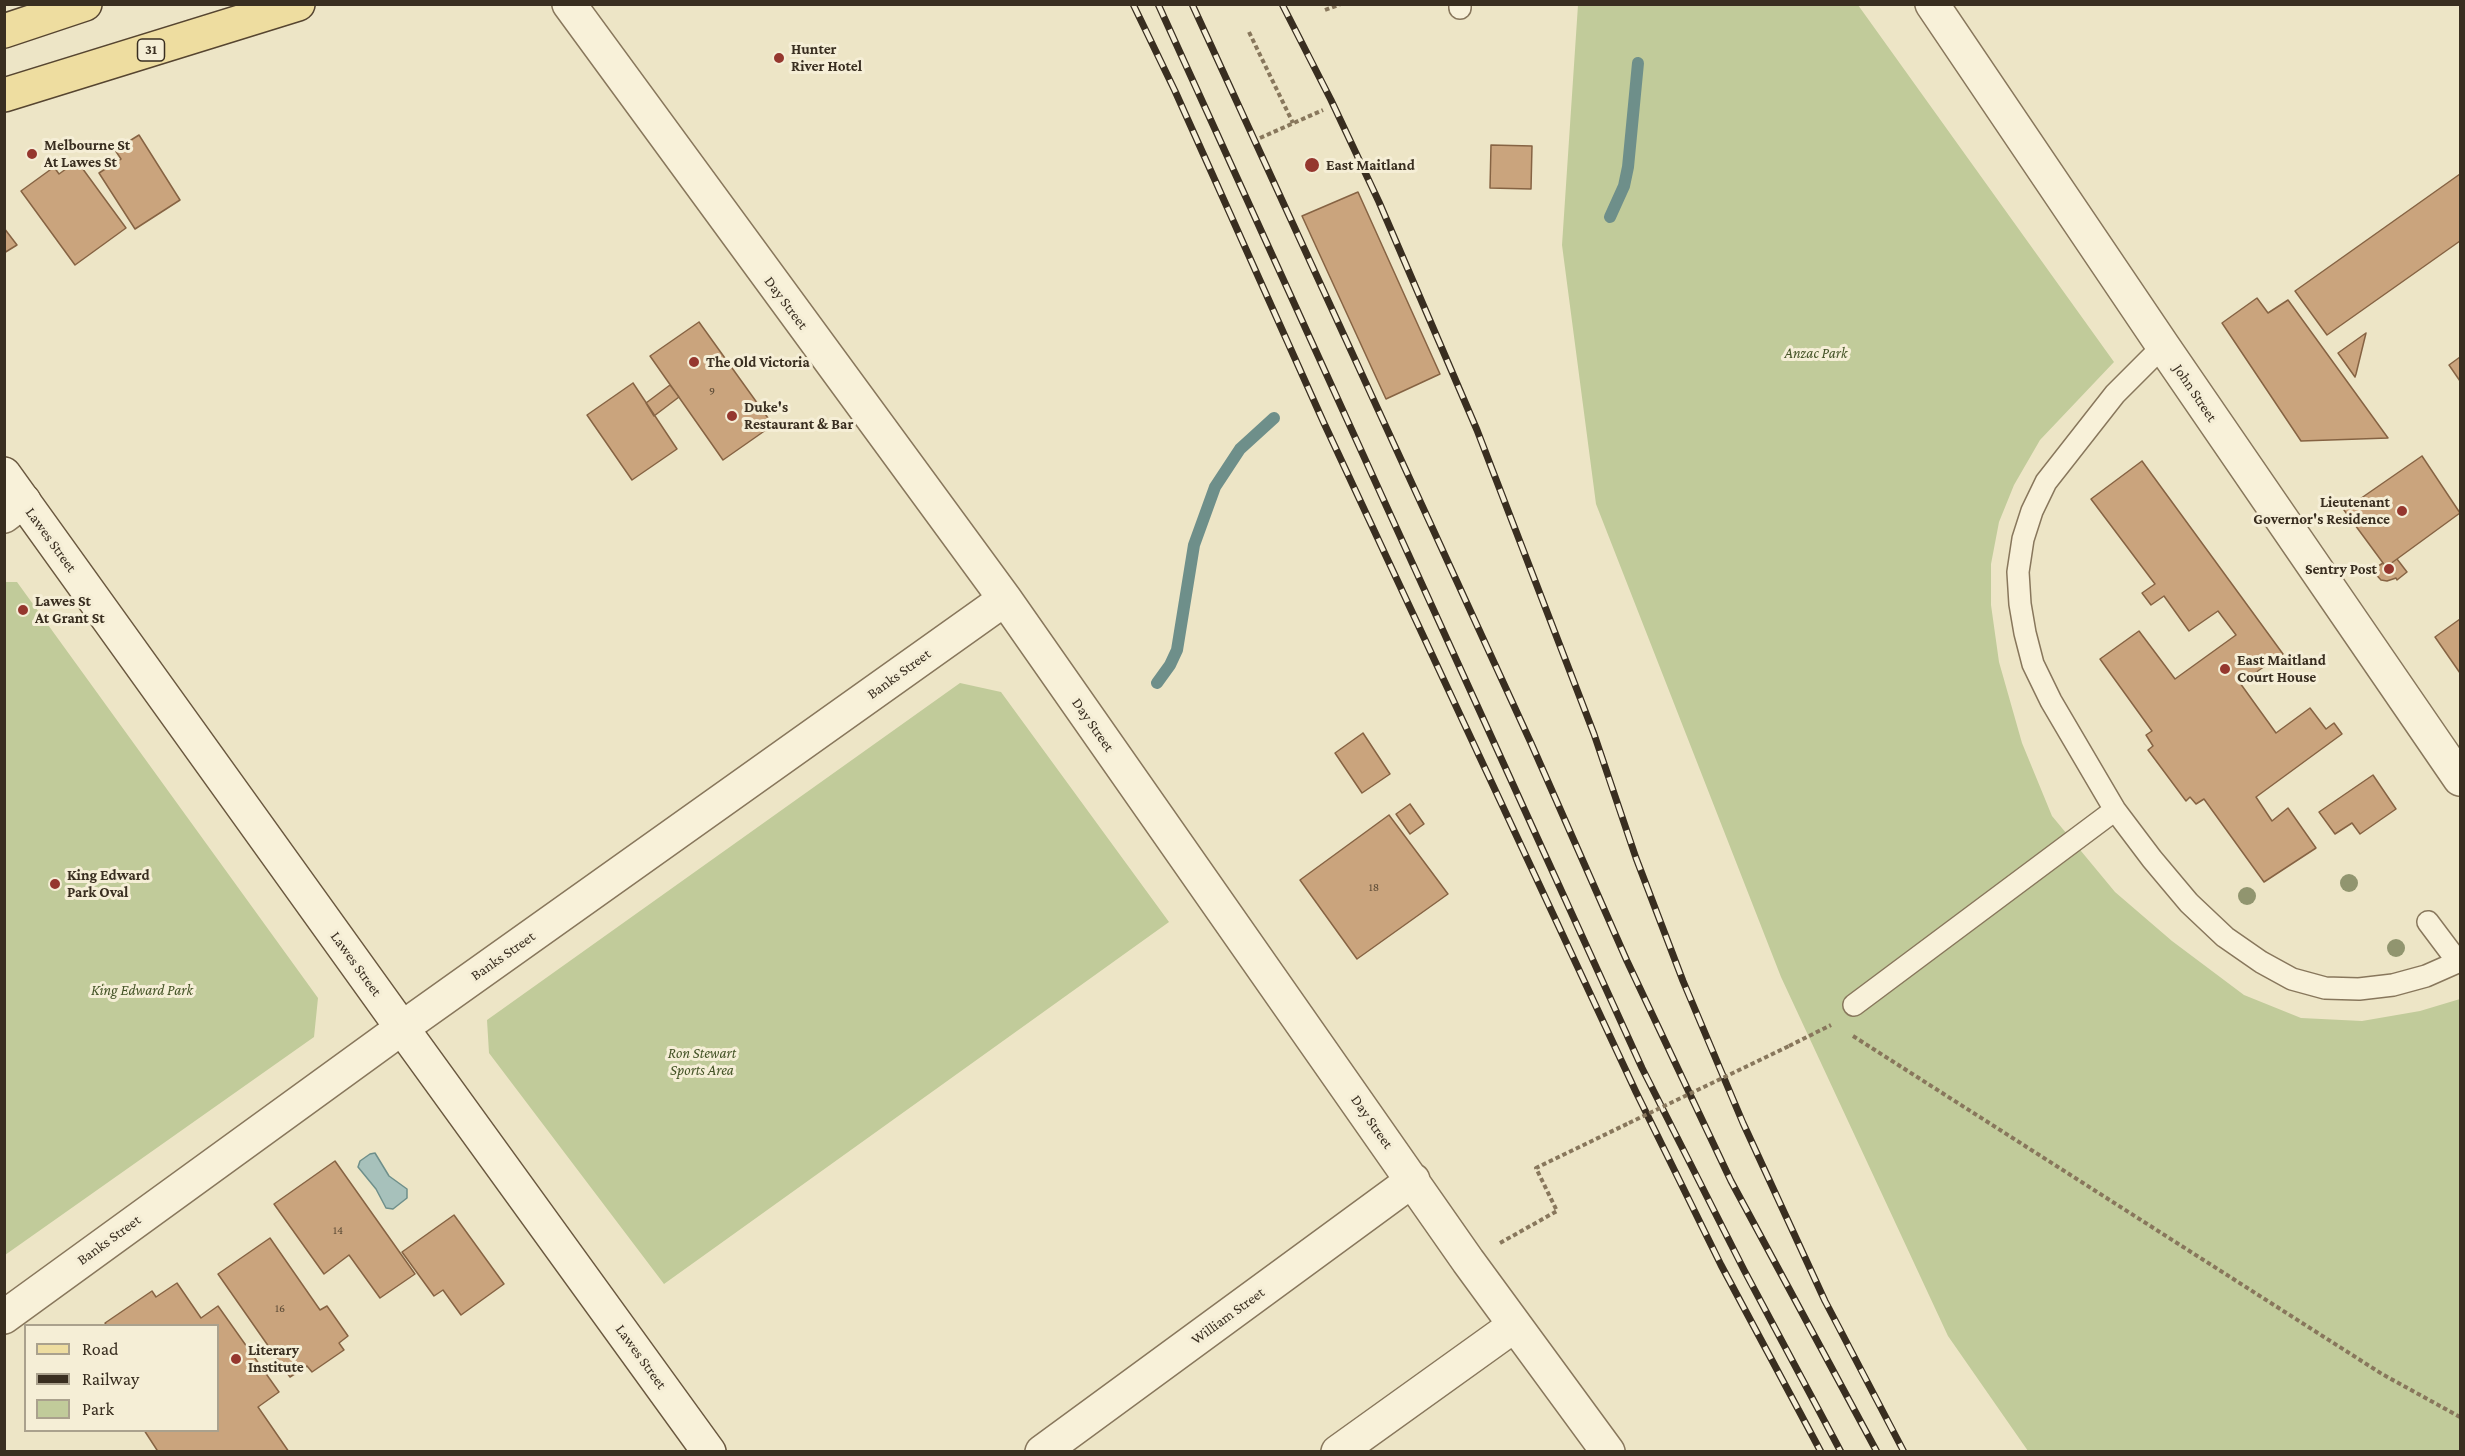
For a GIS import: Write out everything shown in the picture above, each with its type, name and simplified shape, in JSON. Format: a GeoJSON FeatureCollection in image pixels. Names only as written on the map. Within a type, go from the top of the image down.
{"type":"FeatureCollection","features":[{"type":"Feature","properties":{"kind":"main road"},"geometry":{"type":"LineString","coordinates":[[4,31],[85,4]]}},
{"type":"Feature","properties":{"kind":"main road","name":"31"},"geometry":{"type":"LineString","coordinates":[[4,95],[298,4]]}},
{"type":"Feature","properties":{"kind":"street","name":"Day Street"},"geometry":{"type":"LineString","coordinates":[[569,4],[1005,599],[1468,1261],[1608,1452]]}},
{"type":"Feature","properties":{"kind":"street","name":"John Street"},"geometry":{"type":"LineString","coordinates":[[1932,4],[2460,779]]}},
{"type":"Feature","properties":{"kind":"street","name":"Lawes Street"},"geometry":{"type":"LineString","coordinates":[[4,474],[14,509],[402,1028],[709,1452]]}},
{"type":"Feature","properties":{"kind":"street","name":"Banks Street"},"geometry":{"type":"LineString","coordinates":[[4,1317],[402,1028],[1005,599]]}},
{"type":"Feature","properties":{"kind":"street","name":"William Street"},"geometry":{"type":"LineString","coordinates":[[1042,1452],[1413,1180]]}},
{"type":"Feature","properties":{"kind":"street"},"geometry":{"type":"LineString","coordinates":[[1338,1452],[1515,1325]]}},
{"type":"Feature","properties":{"kind":"lane"},"geometry":{"type":"LineString","coordinates":[[2163,346],[2115,394],[2046,482],[2032,511],[2023,539],[2018,572],[2021,614],[2033,664],[2051,701],[2115,810],[2152,860],[2189,903],[2226,937],[2261,962],[2292,979],[2325,988],[2359,989],[2404,982],[2426,976],[2459,961],[2428,922]]}},
{"type":"Feature","properties":{"kind":"lane"},"geometry":{"type":"LineString","coordinates":[[1854,1005],[2115,810]]}},
{"type":"Feature","properties":{"kind":"path"},"geometry":{"type":"LineString","coordinates":[[1325,10],[1341,4]]}},
{"type":"Feature","properties":{"kind":"path"},"geometry":{"type":"LineString","coordinates":[[1249,32],[1293,123]]}},
{"type":"Feature","properties":{"kind":"path"},"geometry":{"type":"LineString","coordinates":[[1260,138],[1323,110]]}},
{"type":"Feature","properties":{"kind":"path"},"geometry":{"type":"LineString","coordinates":[[1468,1261],[1557,1211],[1536,1168],[1837,1022]]}},
{"type":"Feature","properties":{"kind":"path"},"geometry":{"type":"LineString","coordinates":[[1847,1032],[2382,1374],[2460,1417]]}},
{"type":"Feature","properties":{"kind":"green space","name":"Anzac Park"},"geometry":{"type":"Polygon","coordinates":[[[1578,5],[1858,5],[2114,362],[2040,440],[2014,485],[1999,522],[1991,564],[1991,605],[1999,662],[2022,743],[2052,816],[2115,892],[2172,941],[2244,995],[2301,1018],[2362,1021],[2420,1011],[2460,999],[2460,1451],[2028,1451],[1948,1336],[1781,977],[1596,504],[1562,245],[1578,5]]]}},
{"type":"Feature","properties":{"kind":"green space","name":"King Edward Park"},"geometry":{"type":"Polygon","coordinates":[[[5,582],[17,582],[318,998],[314,1037],[5,1255],[5,582]]]}},
{"type":"Feature","properties":{"kind":"green space","name":"Ron Stewart Sports Area"},"geometry":{"type":"Polygon","coordinates":[[[960,683],[1001,692],[1169,922],[664,1284],[489,1053],[487,1020],[960,683]]]}},
{"type":"Feature","properties":{"kind":"water"},"geometry":{"type":"Polygon","coordinates":[[[375,1153],[389,1176],[407,1189],[407,1198],[393,1209],[386,1208],[376,1189],[358,1167],[360,1161],[375,1153]]]}},
{"type":"Feature","properties":{"kind":"building"},"geometry":{"type":"Polygon","coordinates":[[[139,135],[180,200],[135,229],[99,173],[121,159],[115,150],[139,135]]]}},
{"type":"Feature","properties":{"kind":"building"},"geometry":{"type":"Polygon","coordinates":[[[1491,145],[1532,146],[1531,189],[1490,188],[1491,145]]]}},
{"type":"Feature","properties":{"kind":"building"},"geometry":{"type":"Polygon","coordinates":[[[77,161],[126,228],[75,265],[21,191],[54,167],[59,174],[77,161]]]}},
{"type":"Feature","properties":{"kind":"building"},"geometry":{"type":"Polygon","coordinates":[[[2460,174],[2460,241],[2327,335],[2295,291],[2460,174]]]}},
{"type":"Feature","properties":{"kind":"building"},"geometry":{"type":"Polygon","coordinates":[[[1358,192],[1440,374],[1386,399],[1302,216],[1358,192]]]}},
{"type":"Feature","properties":{"kind":"building"},"geometry":{"type":"Polygon","coordinates":[[[4,228],[17,245],[4,253],[4,228]]]}},
{"type":"Feature","properties":{"kind":"building"},"geometry":{"type":"Polygon","coordinates":[[[2257,298],[2268,313],[2288,300],[2388,438],[2301,441],[2222,323],[2257,298]]]}},
{"type":"Feature","properties":{"kind":"building"},"geometry":{"type":"Polygon","coordinates":[[[699,322],[773,425],[723,460],[650,356],[699,322]]]}},
{"type":"Feature","properties":{"kind":"building"},"geometry":{"type":"Polygon","coordinates":[[[2366,333],[2356,374],[2355,377],[2338,353],[2366,333]]]}},
{"type":"Feature","properties":{"kind":"building"},"geometry":{"type":"Polygon","coordinates":[[[2460,357],[2460,381],[2449,365],[2460,357]]]}},
{"type":"Feature","properties":{"kind":"building"},"geometry":{"type":"Polygon","coordinates":[[[633,383],[677,449],[632,480],[587,415],[633,383]]]}},
{"type":"Feature","properties":{"kind":"building"},"geometry":{"type":"Polygon","coordinates":[[[670,385],[679,397],[654,416],[646,403],[670,385]]]}},
{"type":"Feature","properties":{"kind":"building","name":"Lieutenant Governor's Residence"},"geometry":{"type":"Polygon","coordinates":[[[2422,456],[2460,513],[2386,567],[2344,510],[2422,456]]]}},
{"type":"Feature","properties":{"kind":"building","name":"East Maitland Court House"},"geometry":{"type":"Polygon","coordinates":[[[2142,461],[2283,654],[2240,683],[2276,733],[2310,708],[2326,729],[2334,723],[2342,734],[2256,797],[2272,821],[2288,808],[2316,848],[2264,882],[2204,799],[2196,804],[2190,797],[2186,801],[2148,750],[2153,746],[2146,735],[2152,731],[2100,659],[2139,631],[2175,679],[2236,635],[2218,611],[2189,631],[2164,596],[2151,605],[2142,593],[2155,584],[2091,499],[2142,461]]]}},
{"type":"Feature","properties":{"kind":"building","name":"Sentry Post"},"geometry":{"type":"Polygon","coordinates":[[[2397,559],[2407,572],[2397,580],[2396,578],[2381,580],[2372,570],[2383,563],[2386,567],[2397,559]]]}},
{"type":"Feature","properties":{"kind":"building"},"geometry":{"type":"Polygon","coordinates":[[[2460,619],[2460,673],[2435,637],[2460,619]]]}},
{"type":"Feature","properties":{"kind":"building"},"geometry":{"type":"Polygon","coordinates":[[[1363,733],[1390,774],[1362,793],[1335,753],[1363,733]]]}},
{"type":"Feature","properties":{"kind":"building"},"geometry":{"type":"Polygon","coordinates":[[[2373,775],[2396,809],[2360,834],[2352,823],[2335,834],[2319,812],[2373,775]]]}},
{"type":"Feature","properties":{"kind":"building"},"geometry":{"type":"Polygon","coordinates":[[[1410,804],[1424,824],[1410,834],[1396,814],[1410,804]]]}},
{"type":"Feature","properties":{"kind":"building"},"geometry":{"type":"Polygon","coordinates":[[[1389,815],[1448,894],[1357,959],[1300,880],[1389,815]]]}},
{"type":"Feature","properties":{"kind":"building"},"geometry":{"type":"Polygon","coordinates":[[[335,1161],[415,1274],[380,1298],[349,1255],[324,1274],[274,1204],[335,1161]]]}},
{"type":"Feature","properties":{"kind":"building"},"geometry":{"type":"Polygon","coordinates":[[[454,1215],[504,1284],[461,1315],[443,1290],[434,1296],[402,1252],[454,1215]]]}},
{"type":"Feature","properties":{"kind":"building"},"geometry":{"type":"Polygon","coordinates":[[[270,1238],[320,1310],[327,1306],[348,1336],[339,1343],[344,1350],[312,1372],[307,1366],[290,1377],[218,1274],[270,1238]]]}},
{"type":"Feature","properties":{"kind":"building","name":"Literary Institute"},"geometry":{"type":"Polygon","coordinates":[[[177,1283],[201,1318],[218,1306],[279,1392],[258,1407],[289,1452],[155,1452],[157,1450],[145,1432],[219,1432],[219,1324],[105,1323],[152,1291],[156,1297],[177,1283]]]}},
{"type":"Feature","properties":{"kind":"waterway"},"geometry":{"type":"LineString","coordinates":[[1610,217],[1624,186],[1628,167],[1638,63]]}},
{"type":"Feature","properties":{"kind":"waterway"},"geometry":{"type":"LineString","coordinates":[[1157,683],[1177,650],[1194,545],[1215,487],[1240,449],[1274,418]]}},
{"type":"Feature","properties":{"kind":"railway"},"geometry":{"type":"LineString","coordinates":[[1133,4],[1175,91],[1323,421],[1636,1092],[1721,1265],[1821,1452]]}},
{"type":"Feature","properties":{"kind":"railway"},"geometry":{"type":"LineString","coordinates":[[1158,4],[1642,1068],[1744,1270],[1841,1452]]}},
{"type":"Feature","properties":{"kind":"railway"},"geometry":{"type":"LineString","coordinates":[[1192,4],[1531,743],[1627,961],[1731,1181],[1877,1452]]}},
{"type":"Feature","properties":{"kind":"railway"},"geometry":{"type":"LineString","coordinates":[[1282,4],[1379,202],[1477,430],[1594,734],[1636,858],[1683,981],[1743,1123],[1825,1301],[1904,1452]]}},
{"type":"Feature","properties":{"kind":"place","name":"Hunter River Hotel"},"geometry":{"type":"Point","coordinates":[779,58]}},
{"type":"Feature","properties":{"kind":"place","name":"Melbourne St At Lawes St"},"geometry":{"type":"Point","coordinates":[32,154]}},
{"type":"Feature","properties":{"kind":"place","name":"East Maitland"},"geometry":{"type":"Point","coordinates":[1312,165]}},
{"type":"Feature","properties":{"kind":"place","name":"The Old Victoria"},"geometry":{"type":"Point","coordinates":[694,362]}},
{"type":"Feature","properties":{"kind":"place","name":"Duke's Restaurant & Bar"},"geometry":{"type":"Point","coordinates":[732,416]}},
{"type":"Feature","properties":{"kind":"place","name":"Lieutenant Governor's Residence"},"geometry":{"type":"Point","coordinates":[2402,511]}},
{"type":"Feature","properties":{"kind":"place","name":"Sentry Post"},"geometry":{"type":"Point","coordinates":[2389,569]}},
{"type":"Feature","properties":{"kind":"place","name":"Lawes St At Grant St"},"geometry":{"type":"Point","coordinates":[23,610]}},
{"type":"Feature","properties":{"kind":"place","name":"East Maitland Court House"},"geometry":{"type":"Point","coordinates":[2225,669]}},
{"type":"Feature","properties":{"kind":"place","name":"King Edward Park Oval"},"geometry":{"type":"Point","coordinates":[55,884]}},
{"type":"Feature","properties":{"kind":"place","name":"Literary Institute"},"geometry":{"type":"Point","coordinates":[236,1359]}}]}
